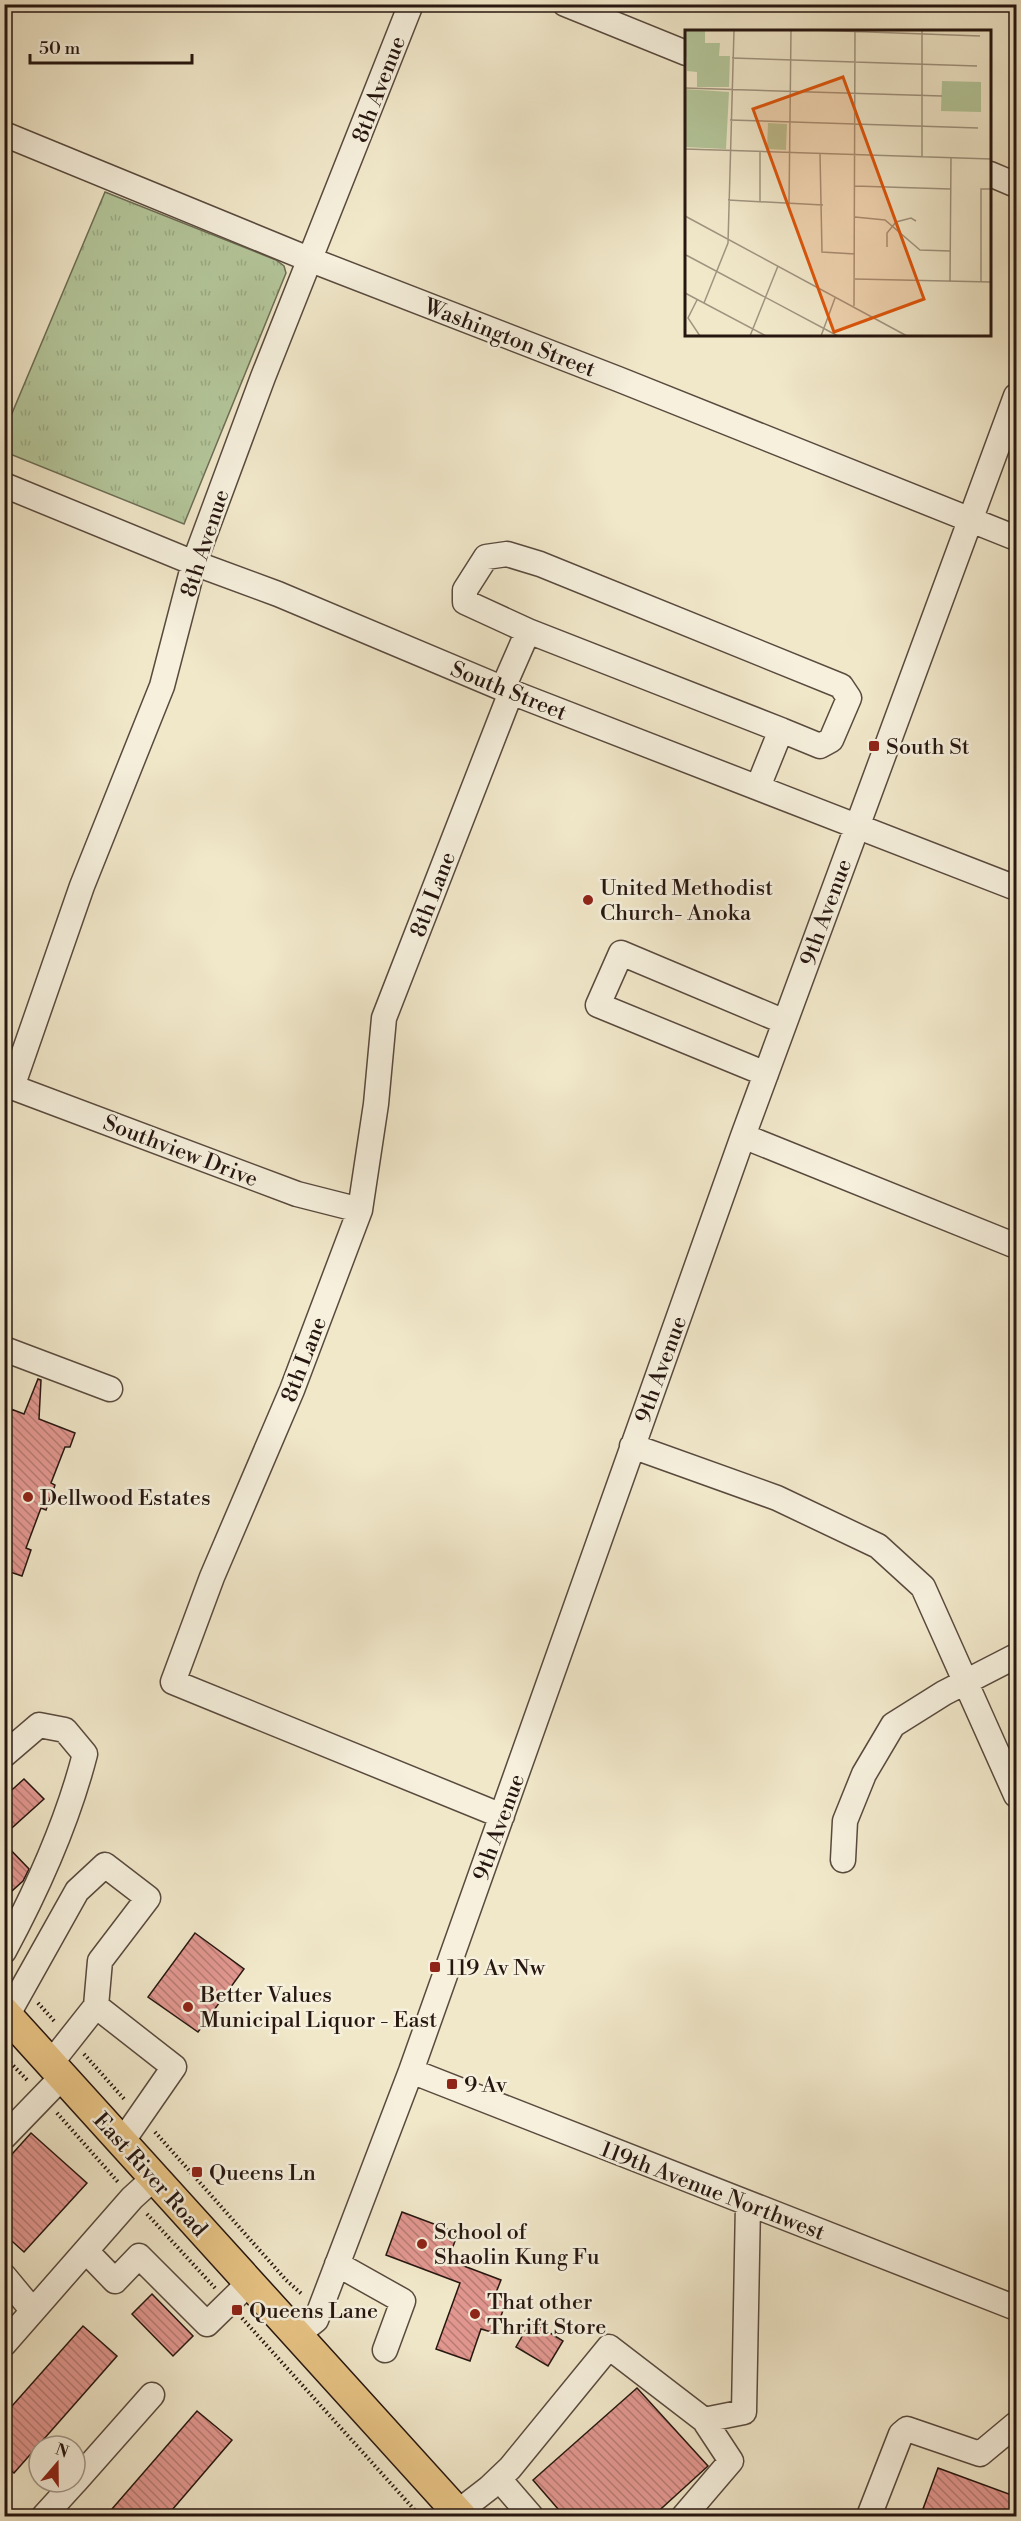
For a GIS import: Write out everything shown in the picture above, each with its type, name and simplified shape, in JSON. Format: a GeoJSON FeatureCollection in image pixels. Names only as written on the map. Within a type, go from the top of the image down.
{"type":"FeatureCollection","features":[{"type":"Feature","properties":{"kind":"main road","name":"East River Road"},"geometry":{"type":"LineString","coordinates":[[6,2014],[459,2514]]}},
{"type":"Feature","properties":{"kind":"street","name":"8th Avenue"},"geometry":{"type":"LineString","coordinates":[[8,1085],[82,886],[162,686],[194,563],[263,377],[411,4]]}},
{"type":"Feature","properties":{"kind":"street"},"geometry":{"type":"LineString","coordinates":[[565,4],[685,52]]}},
{"type":"Feature","properties":{"kind":"street","name":"Washington Street"},"geometry":{"type":"LineString","coordinates":[[4,134],[311,260],[1017,538]]}},
{"type":"Feature","properties":{"kind":"street"},"geometry":{"type":"LineString","coordinates":[[991,174],[1017,185]]}},
{"type":"Feature","properties":{"kind":"street","name":"9th Avenue"},"geometry":{"type":"LineString","coordinates":[[296,2336],[316,2320],[411,2072],[743,1136],[1017,396]]}},
{"type":"Feature","properties":{"kind":"street","name":"South Street"},"geometry":{"type":"LineString","coordinates":[[4,485],[194,563],[278,594],[507,690],[1017,888]]}},
{"type":"Feature","properties":{"kind":"street"},"geometry":{"type":"LineString","coordinates":[[507,554],[540,564],[841,686],[849,698],[831,740],[820,746],[528,631],[465,602],[465,590],[486,557],[507,554]]}},
{"type":"Feature","properties":{"kind":"street","name":"8th Lane"},"geometry":{"type":"LineString","coordinates":[[502,1816],[173,1682],[212,1577],[292,1390],[360,1210],[376,1104],[384,1018],[528,631]]}},
{"type":"Feature","properties":{"kind":"street"},"geometry":{"type":"LineString","coordinates":[[758,788],[781,730]]}},
{"type":"Feature","properties":{"kind":"street"},"geometry":{"type":"LineString","coordinates":[[766,1074],[598,1005],[621,953],[785,1022]]}},
{"type":"Feature","properties":{"kind":"street","name":"Southview Drive"},"geometry":{"type":"LineString","coordinates":[[8,1085],[297,1194],[360,1210]]}},
{"type":"Feature","properties":{"kind":"street"},"geometry":{"type":"LineString","coordinates":[[743,1136],[1017,1246]]}},
{"type":"Feature","properties":{"kind":"street"},"geometry":{"type":"LineString","coordinates":[[4,1350],[110,1389]]}},
{"type":"Feature","properties":{"kind":"street"},"geometry":{"type":"LineString","coordinates":[[632,1446],[777,1498],[878,1546],[923,1587],[1017,1795]]}},
{"type":"Feature","properties":{"kind":"street"},"geometry":{"type":"LineString","coordinates":[[843,1860],[845,1821],[864,1774],[893,1725],[944,1693],[1017,1656]]}},
{"type":"Feature","properties":{"kind":"street"},"geometry":{"type":"LineString","coordinates":[[4,1755],[39,1725],[65,1730],[85,1754],[74,1797],[35,1894],[4,1951]]}},
{"type":"Feature","properties":{"kind":"street"},"geometry":{"type":"LineString","coordinates":[[4,2138],[57,2070],[70,2039],[96,2006],[100,1961],[148,1898],[105,1864],[77,1890],[6,2014]]}},
{"type":"Feature","properties":{"kind":"street"},"geometry":{"type":"LineString","coordinates":[[96,2006],[174,2067],[122,2142]]}},
{"type":"Feature","properties":{"kind":"street","name":"119th Avenue Northwest"},"geometry":{"type":"LineString","coordinates":[[411,2072],[1017,2308]]}},
{"type":"Feature","properties":{"kind":"street"},"geometry":{"type":"LineString","coordinates":[[4,2344],[132,2198],[154,2178]]}},
{"type":"Feature","properties":{"kind":"street"},"geometry":{"type":"LineString","coordinates":[[704,2420],[744,2412],[748,2204]]}},
{"type":"Feature","properties":{"kind":"street"},"geometry":{"type":"LineString","coordinates":[[86,2251],[115,2282],[139,2256],[207,2324],[249,2283]]}},
{"type":"Feature","properties":{"kind":"street"},"geometry":{"type":"LineString","coordinates":[[337,2264],[403,2301],[385,2350]]}},
{"type":"Feature","properties":{"kind":"street"},"geometry":{"type":"LineString","coordinates":[[4,2276],[33,2311]]}},
{"type":"Feature","properties":{"kind":"street"},"geometry":{"type":"LineString","coordinates":[[459,2514],[500,2479],[609,2347],[704,2420],[731,2461],[684,2517]]}},
{"type":"Feature","properties":{"kind":"street"},"geometry":{"type":"LineString","coordinates":[[87,2468],[152,2395]]}},
{"type":"Feature","properties":{"kind":"street"},"geometry":{"type":"LineString","coordinates":[[869,2517],[901,2434],[907,2429],[980,2454],[1017,2424]]}},
{"type":"Feature","properties":{"kind":"street"},"geometry":{"type":"LineString","coordinates":[[500,2479],[531,2517]]}},
{"type":"Feature","properties":{"kind":"street"},"geometry":{"type":"LineString","coordinates":[[44,2517],[64,2494]]}},
{"type":"Feature","properties":{"kind":"path"},"geometry":{"type":"LineString","coordinates":[[23,1986],[286,2280],[320,2310]]}},
{"type":"Feature","properties":{"kind":"green space"},"geometry":{"type":"Polygon","coordinates":[[[105,192],[276,260],[284,266],[286,273],[184,524],[5,452],[5,430],[105,192]]]}},
{"type":"Feature","properties":{"kind":"building","name":"Dellwood Estates"},"geometry":{"type":"Polygon","coordinates":[[[38,1379],[41,1380],[39,1419],[75,1433],[70,1447],[65,1447],[51,1483],[55,1485],[46,1510],[41,1508],[26,1548],[31,1550],[22,1576],[4,1570],[4,1413],[9,1415],[11,1409],[24,1414],[38,1379]]]}},
{"type":"Feature","properties":{"kind":"building"},"geometry":{"type":"Polygon","coordinates":[[[24,1779],[44,1799],[4,1835],[4,1797],[24,1779]]]}},
{"type":"Feature","properties":{"kind":"building"},"geometry":{"type":"Polygon","coordinates":[[[4,1843],[29,1869],[23,1881],[4,1898],[4,1843]]]}},
{"type":"Feature","properties":{"kind":"building"},"geometry":{"type":"Polygon","coordinates":[[[195,1933],[244,1969],[198,2032],[148,1997],[195,1933]]]}},
{"type":"Feature","properties":{"kind":"building"},"geometry":{"type":"Polygon","coordinates":[[[31,2133],[87,2183],[24,2252],[4,2234],[4,2163],[31,2133]]]}},
{"type":"Feature","properties":{"kind":"building"},"geometry":{"type":"Polygon","coordinates":[[[402,2212],[458,2233],[448,2260],[501,2280],[495,2295],[507,2299],[495,2333],[481,2329],[470,2361],[436,2349],[460,2283],[386,2255],[402,2212]]]}},
{"type":"Feature","properties":{"kind":"building"},"geometry":{"type":"Polygon","coordinates":[[[152,2294],[193,2336],[173,2356],[132,2314],[152,2294]]]}},
{"type":"Feature","properties":{"kind":"building"},"geometry":{"type":"Polygon","coordinates":[[[531,2321],[563,2341],[548,2366],[516,2347],[531,2321]]]}},
{"type":"Feature","properties":{"kind":"building"},"geometry":{"type":"Polygon","coordinates":[[[83,2326],[117,2356],[48,2434],[27,2434],[27,2458],[14,2473],[4,2465],[4,2415],[83,2326]]]}},
{"type":"Feature","properties":{"kind":"building"},"geometry":{"type":"Polygon","coordinates":[[[637,2388],[708,2466],[652,2517],[565,2517],[533,2480],[637,2388]]]}},
{"type":"Feature","properties":{"kind":"building"},"geometry":{"type":"Polygon","coordinates":[[[197,2411],[232,2440],[166,2517],[105,2517],[197,2411]]]}},
{"type":"Feature","properties":{"kind":"building"},"geometry":{"type":"Polygon","coordinates":[[[938,2468],[1017,2497],[1017,2517],[920,2517],[938,2468]]]}},
{"type":"Feature","properties":{"kind":"place","name":"South St"},"geometry":{"type":"Point","coordinates":[874,746]}},
{"type":"Feature","properties":{"kind":"place","name":"United Methodist Church- Anoka"},"geometry":{"type":"Point","coordinates":[588,900]}},
{"type":"Feature","properties":{"kind":"place","name":"Dellwood Estates"},"geometry":{"type":"Point","coordinates":[28,1497]}},
{"type":"Feature","properties":{"kind":"place","name":"119 Av Nw"},"geometry":{"type":"Point","coordinates":[435,1967]}},
{"type":"Feature","properties":{"kind":"place","name":"Better Values Municipal Liquor - East"},"geometry":{"type":"Point","coordinates":[188,2007]}},
{"type":"Feature","properties":{"kind":"place","name":"9 Av"},"geometry":{"type":"Point","coordinates":[452,2084]}},
{"type":"Feature","properties":{"kind":"place","name":"Queens Ln"},"geometry":{"type":"Point","coordinates":[197,2172]}},
{"type":"Feature","properties":{"kind":"place","name":"School of Shaolin Kung Fu"},"geometry":{"type":"Point","coordinates":[422,2244]}},
{"type":"Feature","properties":{"kind":"place","name":"Queens Lane"},"geometry":{"type":"Point","coordinates":[237,2310]}},
{"type":"Feature","properties":{"kind":"place","name":"That other Thrift Store"},"geometry":{"type":"Point","coordinates":[475,2314]}}]}
